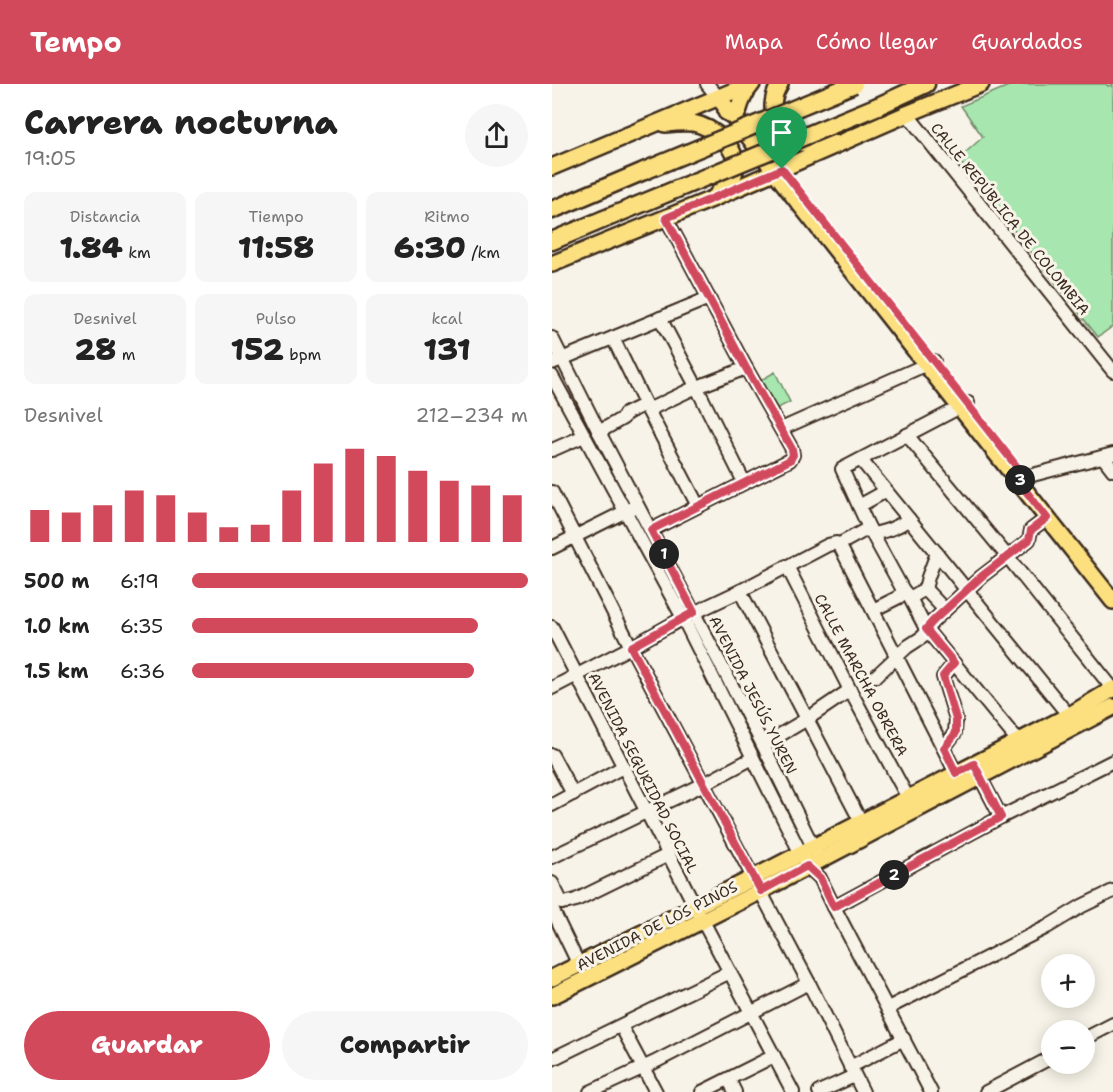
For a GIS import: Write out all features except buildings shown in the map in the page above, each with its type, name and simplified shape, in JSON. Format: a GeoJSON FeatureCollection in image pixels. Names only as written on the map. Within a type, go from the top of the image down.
{"type":"FeatureCollection","features":[{"type":"Feature","properties":{"kind":"highway"},"geometry":{"type":"LineString","coordinates":[[552,210],[854,84]]}},
{"type":"Feature","properties":{"kind":"highway"},"geometry":{"type":"LineString","coordinates":[[552,241],[926,84]]}},
{"type":"Feature","properties":{"kind":"main road"},"geometry":{"type":"LineString","coordinates":[[780,84],[775,90],[772,104],[775,123],[783,135],[800,143],[841,142]]}},
{"type":"Feature","properties":{"kind":"main road"},"geometry":{"type":"LineString","coordinates":[[552,264],[712,199],[981,84]]}},
{"type":"Feature","properties":{"kind":"main road"},"geometry":{"type":"LineString","coordinates":[[721,91],[778,171],[963,406],[1021,479],[1113,587]]}},
{"type":"Feature","properties":{"kind":"main road"},"geometry":{"type":"LineString","coordinates":[[552,167],[649,126],[721,91],[746,91],[736,114]]}},
{"type":"Feature","properties":{"kind":"main road"},"geometry":{"type":"LineString","coordinates":[[649,126],[684,122],[694,124],[712,132],[727,144],[733,154],[735,172],[730,182],[712,199]]}},
{"type":"Feature","properties":{"kind":"main road"},"geometry":{"type":"LineString","coordinates":[[1021,479],[1047,518],[1113,600]]}},
{"type":"Feature","properties":{"kind":"main road","name":"AVENIDA DE LOS PINOS"},"geometry":{"type":"LineString","coordinates":[[552,996],[702,920],[757,884],[810,856],[1073,721],[1113,689]]}},
{"type":"Feature","properties":{"kind":"main road","name":"AVENIDA DE LOS PINOS"},"geometry":{"type":"LineString","coordinates":[[810,856],[861,822],[956,773],[977,770],[1018,741],[1113,707]]}},
{"type":"Feature","properties":{"kind":"main road","name":"AVENIDA DE LOS PINOS"},"geometry":{"type":"LineString","coordinates":[[552,978],[694,906],[757,884]]}},
{"type":"Feature","properties":{"kind":"street","name":"CALLE REPÚBLICA DE COLOMBIA"},"geometry":{"type":"LineString","coordinates":[[907,114],[1113,371]]}},
{"type":"Feature","properties":{"kind":"street"},"geometry":{"type":"LineString","coordinates":[[651,530],[790,460],[793,455],[792,449],[666,218]]}},
{"type":"Feature","properties":{"kind":"street"},"geometry":{"type":"LineString","coordinates":[[557,361],[709,298]]}},
{"type":"Feature","properties":{"kind":"street"},"geometry":{"type":"LineString","coordinates":[[660,318],[744,482]]}},
{"type":"Feature","properties":{"kind":"street","name":"AVENIDA JESÚS YUREN"},"geometry":{"type":"LineString","coordinates":[[552,338],[557,361],[599,432],[651,530],[753,758],[810,856]]}},
{"type":"Feature","properties":{"kind":"street"},"geometry":{"type":"LineString","coordinates":[[613,338],[698,506]]}},
{"type":"Feature","properties":{"kind":"street"},"geometry":{"type":"LineString","coordinates":[[781,429],[931,363]]}},
{"type":"Feature","properties":{"kind":"street"},"geometry":{"type":"LineString","coordinates":[[599,432],[623,418],[625,414],[746,368]]}},
{"type":"Feature","properties":{"kind":"street","name":"AVENIDA JESÚS YUREN"},"geometry":{"type":"LineString","coordinates":[[552,376],[625,512],[763,745],[834,907],[931,1092]]}},
{"type":"Feature","properties":{"kind":"street"},"geometry":{"type":"LineString","coordinates":[[963,406],[842,469],[859,506],[876,531],[906,594],[926,629],[1018,741]]}},
{"type":"Feature","properties":{"kind":"street"},"geometry":{"type":"LineString","coordinates":[[907,435],[1113,689]]}},
{"type":"Feature","properties":{"kind":"street"},"geometry":{"type":"LineString","coordinates":[[552,450],[584,436]]}},
{"type":"Feature","properties":{"kind":"street"},"geometry":{"type":"LineString","coordinates":[[1021,479],[1108,455],[1113,470]]}},
{"type":"Feature","properties":{"kind":"street"},"geometry":{"type":"LineString","coordinates":[[861,460],[1073,721]]}},
{"type":"Feature","properties":{"kind":"street"},"geometry":{"type":"LineString","coordinates":[[859,506],[886,491]]}},
{"type":"Feature","properties":{"kind":"street"},"geometry":{"type":"LineString","coordinates":[[552,492],[631,647],[809,983],[863,1092]]}},
{"type":"Feature","properties":{"kind":"street"},"geometry":{"type":"LineString","coordinates":[[552,548],[638,505]]}},
{"type":"Feature","properties":{"kind":"street"},"geometry":{"type":"LineString","coordinates":[[876,676],[907,647],[924,636],[926,629],[933,621],[967,590],[1029,540],[1031,530],[1047,518]]}},
{"type":"Feature","properties":{"kind":"street"},"geometry":{"type":"LineString","coordinates":[[552,688],[688,615],[828,545],[900,526],[909,519]]}},
{"type":"Feature","properties":{"kind":"street"},"geometry":{"type":"LineString","coordinates":[[837,544],[956,773]]}},
{"type":"Feature","properties":{"kind":"street"},"geometry":{"type":"LineString","coordinates":[[925,589],[937,553]]}},
{"type":"Feature","properties":{"kind":"street","name":"CALLE MARCHA OBRERA"},"geometry":{"type":"LineString","coordinates":[[788,566],[850,690],[908,798]]}},
{"type":"Feature","properties":{"kind":"street"},"geometry":{"type":"LineString","coordinates":[[873,610],[906,594],[925,589]]}},
{"type":"Feature","properties":{"kind":"street"},"geometry":{"type":"LineString","coordinates":[[925,589],[945,610]]}},
{"type":"Feature","properties":{"kind":"street"},"geometry":{"type":"LineString","coordinates":[[740,591],[861,822]]}},
{"type":"Feature","properties":{"kind":"street","name":"AVENIDA SEGURIDAD SOCIAL"},"geometry":{"type":"LineString","coordinates":[[552,627],[694,906],[793,1092]]}},
{"type":"Feature","properties":{"kind":"street"},"geometry":{"type":"LineString","coordinates":[[944,748],[956,733],[956,719],[943,676],[954,663]]}},
{"type":"Feature","properties":{"kind":"street"},"geometry":{"type":"LineString","coordinates":[[763,745],[850,690]]}},
{"type":"Feature","properties":{"kind":"street"},"geometry":{"type":"LineString","coordinates":[[552,755],[573,794]]}},
{"type":"Feature","properties":{"kind":"street"},"geometry":{"type":"LineString","coordinates":[[552,857],[753,758]]}},
{"type":"Feature","properties":{"kind":"street"},"geometry":{"type":"LineString","coordinates":[[834,907],[1001,817],[1113,762]]}},
{"type":"Feature","properties":{"kind":"street"},"geometry":{"type":"LineString","coordinates":[[552,805],[624,767]]}},
{"type":"Feature","properties":{"kind":"street"},"geometry":{"type":"LineString","coordinates":[[977,770],[1001,817]]}},
{"type":"Feature","properties":{"kind":"street"},"geometry":{"type":"LineString","coordinates":[[555,905],[576,900],[668,855]]}},
{"type":"Feature","properties":{"kind":"street"},"geometry":{"type":"LineString","coordinates":[[552,883],[555,905],[579,965]]}},
{"type":"Feature","properties":{"kind":"street"},"geometry":{"type":"LineString","coordinates":[[888,1008],[1113,891]]}},
{"type":"Feature","properties":{"kind":"street"},"geometry":{"type":"LineString","coordinates":[[552,1059],[730,972]]}},
{"type":"Feature","properties":{"kind":"street"},"geometry":{"type":"LineString","coordinates":[[590,1092],[809,983]]}},
{"type":"Feature","properties":{"kind":"street"},"geometry":{"type":"LineString","coordinates":[[1095,1033],[1113,1024]]}},
{"type":"Feature","properties":{"kind":"street"},"geometry":{"type":"LineString","coordinates":[[621,1026],[656,1092]]}},
{"type":"Feature","properties":{"kind":"street"},"geometry":{"type":"LineString","coordinates":[[819,1092],[904,1039]]}},
{"type":"Feature","properties":{"kind":"street"},"geometry":{"type":"LineString","coordinates":[[702,1092],[774,1056]]}},
{"type":"Feature","properties":{"kind":"street"},"geometry":{"type":"LineString","coordinates":[[986,1092],[1041,1063]]}},
{"type":"Feature","properties":{"kind":"street"},"geometry":{"type":"LineString","coordinates":[[729,1080],[735,1092]]}},
{"type":"Feature","properties":{"kind":"green space"},"geometry":{"type":"Polygon","coordinates":[[[1013,84],[1106,84],[1108,86],[1113,84],[1113,326],[1098,337],[958,159],[983,137],[961,106],[1013,84]]]}},
{"type":"Feature","properties":{"kind":"green space"},"geometry":{"type":"Polygon","coordinates":[[[775,372],[790,402],[774,410],[759,381],[775,372]]]}},
{"type":"Feature","properties":{"kind":"route"},"geometry":{"type":"LineString","coordinates":[[782,169],[1025,477],[1018,481],[1047,518],[1031,530],[1029,540],[982,576],[926,629],[954,663],[943,676],[956,719],[956,733],[944,748],[956,773],[974,764],[1001,817],[834,907],[820,878],[807,866],[761,891],[631,647],[694,612],[651,530],[790,460],[793,455],[792,449],[666,218],[782,169]]}}]}
